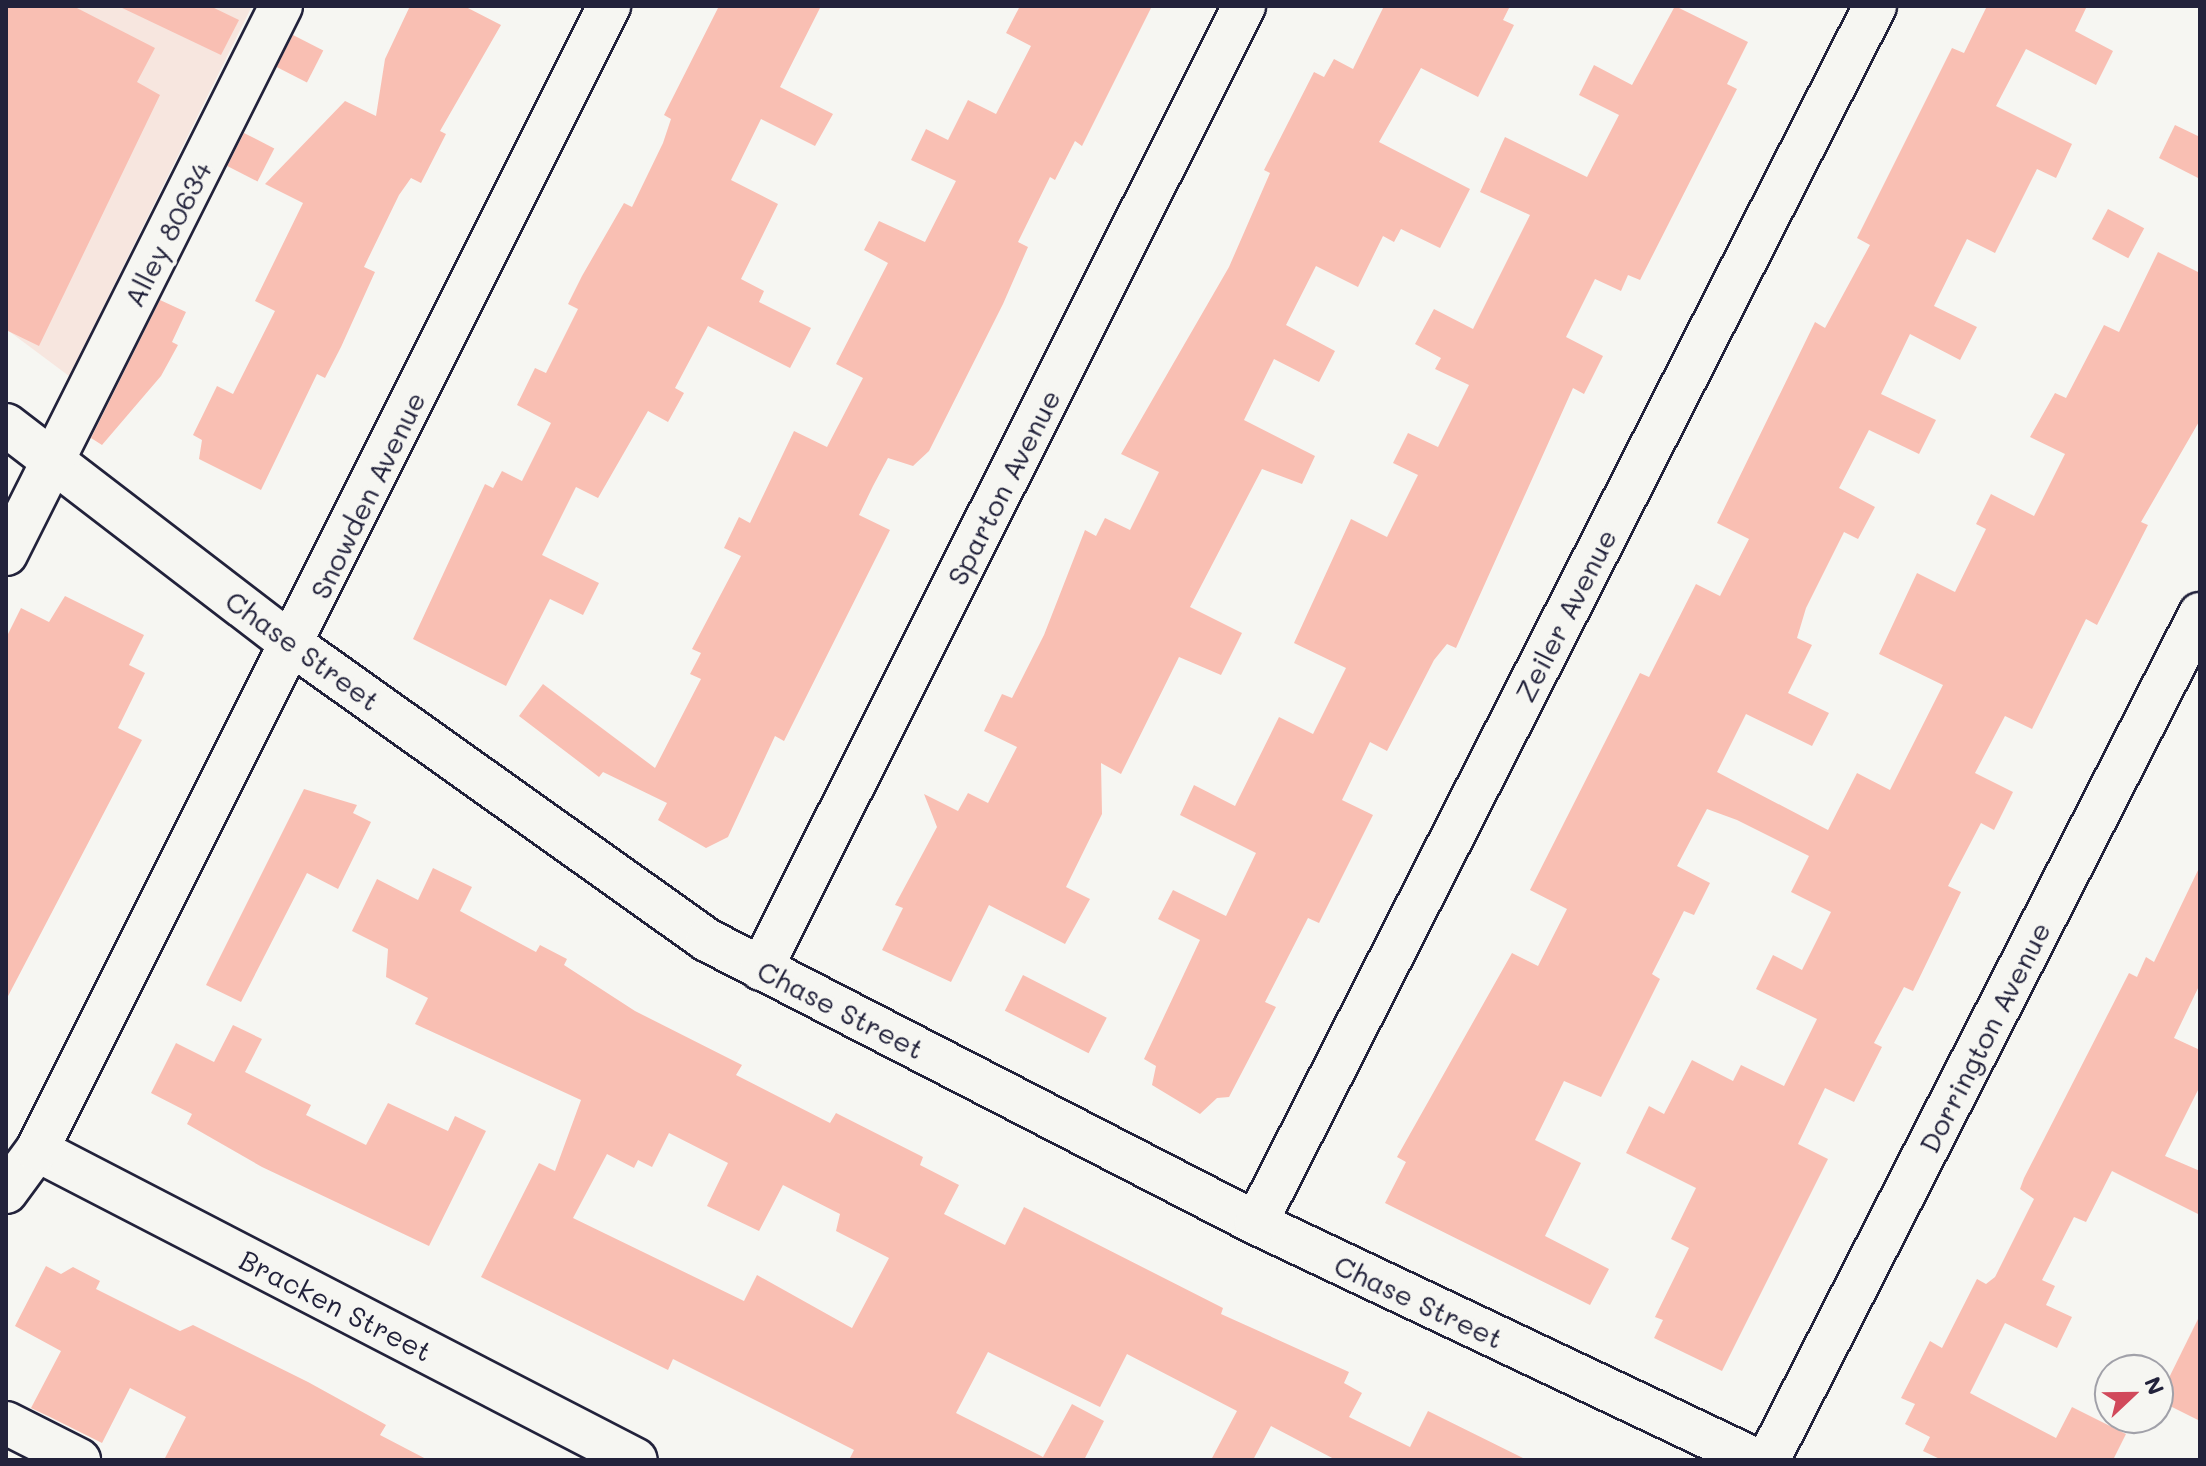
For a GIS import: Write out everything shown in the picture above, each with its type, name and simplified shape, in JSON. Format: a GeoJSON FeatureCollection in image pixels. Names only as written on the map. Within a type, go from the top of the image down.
{"type":"FeatureCollection","features":[{"type":"Feature","properties":{"kind":"street","name":"Alley 80634"},"geometry":{"type":"LineString","coordinates":[[6,554],[281,6]]}},
{"type":"Feature","properties":{"kind":"street","name":"Snowden Avenue"},"geometry":{"type":"LineString","coordinates":[[6,1192],[37,1150],[293,645],[609,6]]}},
{"type":"Feature","properties":{"kind":"street","name":"Sparton Avenue"},"geometry":{"type":"LineString","coordinates":[[761,969],[1244,6]]}},
{"type":"Feature","properties":{"kind":"street","name":"Zeiler Avenue"},"geometry":{"type":"LineString","coordinates":[[1256,1223],[1875,6]]}},
{"type":"Feature","properties":{"kind":"street","name":"Chase Street"},"geometry":{"type":"LineString","coordinates":[[6,425],[293,645],[707,940],[1256,1223],[1756,1460]]}},
{"type":"Feature","properties":{"kind":"street","name":"Dorrington Avenue"},"geometry":{"type":"LineString","coordinates":[[1768,1460],[2200,614]]}},
{"type":"Feature","properties":{"kind":"street","name":"Bracken Street"},"geometry":{"type":"LineString","coordinates":[[37,1150],[636,1460]]}},
{"type":"Feature","properties":{"kind":"street"},"geometry":{"type":"LineString","coordinates":[[6,1423],[79,1460]]}},
{"type":"Feature","properties":{"kind":"shaded area"},"geometry":{"type":"Polygon","coordinates":[[[6,6],[252,6],[69,376],[6,329],[6,6]]]}},
{"type":"Feature","properties":{"kind":"building"},"geometry":{"type":"Polygon","coordinates":[[[6,6],[73,6],[155,48],[137,82],[160,95],[39,346],[6,330],[6,6]]]}},
{"type":"Feature","properties":{"kind":"building"},"geometry":{"type":"Polygon","coordinates":[[[118,6],[210,6],[239,20],[221,55],[118,6]]]}},
{"type":"Feature","properties":{"kind":"building"},"geometry":{"type":"Polygon","coordinates":[[[410,6],[464,6],[501,25],[440,131],[446,134],[421,183],[411,178],[399,195],[364,267],[375,272],[341,347],[325,378],[317,374],[261,490],[199,459],[202,440],[193,435],[217,386],[233,394],[275,311],[255,301],[303,203],[265,184],[345,101],[376,116],[385,59],[410,6]]]}},
{"type":"Feature","properties":{"kind":"building"},"geometry":{"type":"Polygon","coordinates":[[[719,6],[821,6],[780,87],[833,114],[815,146],[761,119],[731,180],[778,204],[741,279],[764,291],[759,302],[811,328],[790,368],[708,326],[675,388],[684,393],[668,422],[648,411],[598,498],[576,487],[542,555],[599,583],[583,615],[550,599],[506,686],[413,639],[485,484],[493,488],[502,471],[522,481],[551,423],[517,405],[535,368],[546,373],[578,309],[568,304],[582,276],[624,203],[632,207],[663,143],[671,119],[664,115],[719,6]]]}},
{"type":"Feature","properties":{"kind":"building"},"geometry":{"type":"Polygon","coordinates":[[[1020,6],[1152,6],[1082,146],[1075,141],[1055,180],[1050,177],[1018,242],[1028,247],[1003,304],[929,451],[913,466],[888,458],[873,486],[859,515],[890,530],[784,741],[775,736],[728,837],[706,848],[658,820],[667,803],[603,772],[599,777],[519,716],[543,684],[655,768],[701,679],[690,674],[701,653],[692,649],[741,556],[724,548],[739,517],[750,523],[794,431],[827,447],[863,378],[836,364],[888,263],[864,250],[879,221],[925,242],[956,181],[911,160],[926,129],[948,140],[968,100],[996,114],[1031,46],[1006,33],[1020,6]]]}},
{"type":"Feature","properties":{"kind":"building"},"geometry":{"type":"Polygon","coordinates":[[[1384,6],[1510,6],[1503,20],[1514,25],[1478,97],[1421,68],[1379,142],[1470,189],[1440,248],[1401,229],[1394,242],[1383,236],[1358,287],[1316,266],[1286,325],[1335,351],[1319,382],[1274,359],[1244,420],[1315,456],[1302,484],[1262,469],[1190,607],[1242,633],[1221,675],[1179,657],[1121,774],[1101,763],[1102,814],[1066,887],[1090,899],[1065,944],[989,905],[951,982],[882,950],[903,908],[895,905],[937,827],[924,794],[958,811],[968,793],[988,803],[1017,747],[984,731],[1002,694],[1012,698],[1044,635],[1085,530],[1096,536],[1105,518],[1130,530],[1159,472],[1121,454],[1229,267],[1270,173],[1264,170],[1314,72],[1324,77],[1334,59],[1353,69],[1384,6]]]}},
{"type":"Feature","properties":{"kind":"building"},"geometry":{"type":"Polygon","coordinates":[[[1675,6],[1748,42],[1727,84],[1737,89],[1640,280],[1628,275],[1621,291],[1595,279],[1566,337],[1603,356],[1584,394],[1573,388],[1456,648],[1447,644],[1434,660],[1387,751],[1370,742],[1342,800],[1373,815],[1319,923],[1308,918],[1265,1002],[1276,1007],[1229,1097],[1217,1098],[1200,1114],[1152,1085],[1156,1066],[1144,1059],[1200,940],[1158,919],[1173,890],[1226,916],[1256,853],[1180,815],[1194,785],[1235,806],[1279,717],[1313,734],[1346,668],[1294,643],[1351,519],[1387,537],[1418,475],[1393,463],[1408,433],[1438,447],[1469,385],[1435,369],[1441,358],[1415,344],[1434,309],[1473,329],[1530,215],[1480,192],[1505,137],[1587,177],[1619,115],[1579,95],[1594,65],[1632,85],[1675,6]]]}},
{"type":"Feature","properties":{"kind":"building"},"geometry":{"type":"Polygon","coordinates":[[[1987,6],[2087,6],[2075,31],[2113,51],[2096,85],[2026,49],[1996,106],[2072,144],[2056,178],[2037,169],[1995,253],[1967,239],[1934,306],[1977,327],[1960,360],[1910,334],[1881,394],[1936,420],[1919,454],[1869,430],[1839,488],[1875,507],[1858,539],[1844,532],[1806,608],[1797,638],[1812,645],[1788,693],[1829,713],[1812,746],[1746,714],[1717,772],[1828,830],[1857,773],[1890,790],[1943,685],[1879,654],[1917,573],[1955,592],[1986,529],[1976,524],[1991,494],[2034,516],[2065,454],[2030,437],[2055,393],[2066,398],[2104,325],[2119,332],[2158,252],[2200,273],[2200,420],[2141,522],[2148,525],[2097,625],[2086,619],[2032,729],[2005,716],[1975,773],[2013,792],[1994,830],[1981,823],[1948,886],[1961,892],[1913,991],[1904,987],[1874,1043],[1882,1047],[1854,1102],[1825,1088],[1798,1144],[1828,1159],[1722,1371],[1654,1338],[1663,1320],[1655,1317],[1689,1248],[1671,1239],[1696,1188],[1626,1153],[1649,1106],[1664,1114],[1692,1060],[1733,1081],[1741,1065],[1784,1086],[1817,1019],[1756,989],[1773,955],[1802,970],[1831,912],[1791,892],[1809,856],[1737,820],[1707,809],[1677,866],[1710,883],[1694,915],[1684,911],[1652,974],[1660,979],[1601,1097],[1564,1081],[1535,1140],[1581,1163],[1545,1236],[1609,1269],[1590,1305],[1385,1203],[1406,1162],[1397,1157],[1512,953],[1538,966],[1567,909],[1530,890],[1640,673],[1649,677],[1696,584],[1720,596],[1749,539],[1717,523],[1815,322],[1825,328],[1870,245],[1857,238],[1952,48],[1964,53],[1987,6]]]}},
{"type":"Feature","properties":{"kind":"building"},"geometry":{"type":"Polygon","coordinates":[[[293,35],[323,50],[307,83],[277,67],[293,35]]]}},
{"type":"Feature","properties":{"kind":"building"},"geometry":{"type":"Polygon","coordinates":[[[2175,125],[2200,137],[2200,179],[2159,158],[2175,125]]]}},
{"type":"Feature","properties":{"kind":"building"},"geometry":{"type":"Polygon","coordinates":[[[244,133],[274,148],[257,181],[227,166],[244,133]]]}},
{"type":"Feature","properties":{"kind":"building"},"geometry":{"type":"Polygon","coordinates":[[[2108,209],[2144,228],[2128,258],[2092,239],[2108,209]]]}},
{"type":"Feature","properties":{"kind":"building"},"geometry":{"type":"Polygon","coordinates":[[[160,300],[186,312],[172,342],[178,345],[161,376],[102,445],[91,438],[160,300]]]}},
{"type":"Feature","properties":{"kind":"building"},"geometry":{"type":"Polygon","coordinates":[[[65,596],[144,635],[129,665],[145,673],[118,728],[142,740],[6,1000],[6,638],[21,608],[49,622],[65,596]]]}},
{"type":"Feature","properties":{"kind":"building"},"geometry":{"type":"Polygon","coordinates":[[[304,789],[357,805],[353,813],[371,822],[338,889],[307,873],[241,1002],[206,985],[304,789]]]}},
{"type":"Feature","properties":{"kind":"building"},"geometry":{"type":"Polygon","coordinates":[[[2200,866],[2200,984],[2174,1038],[2200,1050],[2200,1086],[2165,1156],[2200,1171],[2200,1215],[2112,1171],[2086,1222],[2074,1217],[2042,1280],[2055,1286],[2046,1305],[2072,1317],[2057,1348],[2005,1323],[1970,1393],[2056,1438],[2072,1407],[2094,1418],[2094,1434],[2126,1434],[2113,1460],[1942,1460],[1923,1451],[1930,1437],[1905,1424],[1915,1404],[1901,1398],[1930,1341],[1942,1348],[1977,1279],[1986,1284],[1995,1277],[2034,1199],[2020,1189],[2024,1178],[2129,973],[2137,977],[2146,957],[2154,962],[2200,866]]]}},
{"type":"Feature","properties":{"kind":"building"},"geometry":{"type":"Polygon","coordinates":[[[433,868],[472,887],[460,911],[536,952],[540,945],[567,959],[564,965],[635,1011],[742,1065],[736,1075],[830,1123],[836,1113],[923,1157],[920,1165],[959,1185],[944,1214],[1005,1245],[1024,1207],[1223,1308],[1221,1314],[1349,1372],[1344,1383],[1362,1393],[1349,1417],[1410,1447],[1428,1411],[1527,1460],[1336,1460],[1271,1426],[1253,1460],[1211,1460],[1237,1411],[1127,1354],[1100,1407],[988,1352],[956,1413],[1043,1457],[1072,1404],[1104,1421],[1084,1460],[849,1460],[854,1450],[673,1359],[668,1370],[481,1277],[539,1163],[555,1171],[581,1100],[415,1024],[428,998],[386,977],[388,949],[352,931],[377,879],[418,900],[433,868]],[[669,1133],[652,1167],[638,1160],[634,1168],[607,1154],[573,1218],[744,1301],[757,1275],[852,1328],[889,1258],[836,1231],[840,1214],[783,1185],[759,1231],[707,1206],[728,1163],[669,1133]]]}},
{"type":"Feature","properties":{"kind":"building"},"geometry":{"type":"Polygon","coordinates":[[[1023,975],[1107,1018],[1089,1053],[1005,1011],[1023,975]]]}},
{"type":"Feature","properties":{"kind":"building"},"geometry":{"type":"Polygon","coordinates":[[[233,1025],[262,1039],[245,1072],[311,1105],[306,1115],[366,1145],[388,1103],[448,1131],[455,1116],[486,1131],[429,1246],[262,1167],[187,1124],[192,1114],[151,1093],[176,1043],[214,1062],[233,1025]]]}},
{"type":"Feature","properties":{"kind":"building"},"geometry":{"type":"Polygon","coordinates":[[[46,1266],[61,1274],[73,1267],[100,1281],[96,1289],[180,1331],[193,1325],[308,1382],[386,1425],[380,1435],[428,1460],[164,1460],[186,1417],[130,1388],[102,1443],[31,1408],[61,1351],[15,1326],[46,1266]]]}},
{"type":"Feature","properties":{"kind":"building"},"geometry":{"type":"Polygon","coordinates":[[[2200,1315],[2200,1421],[2174,1408],[2174,1368],[2200,1315]]]}}]}
